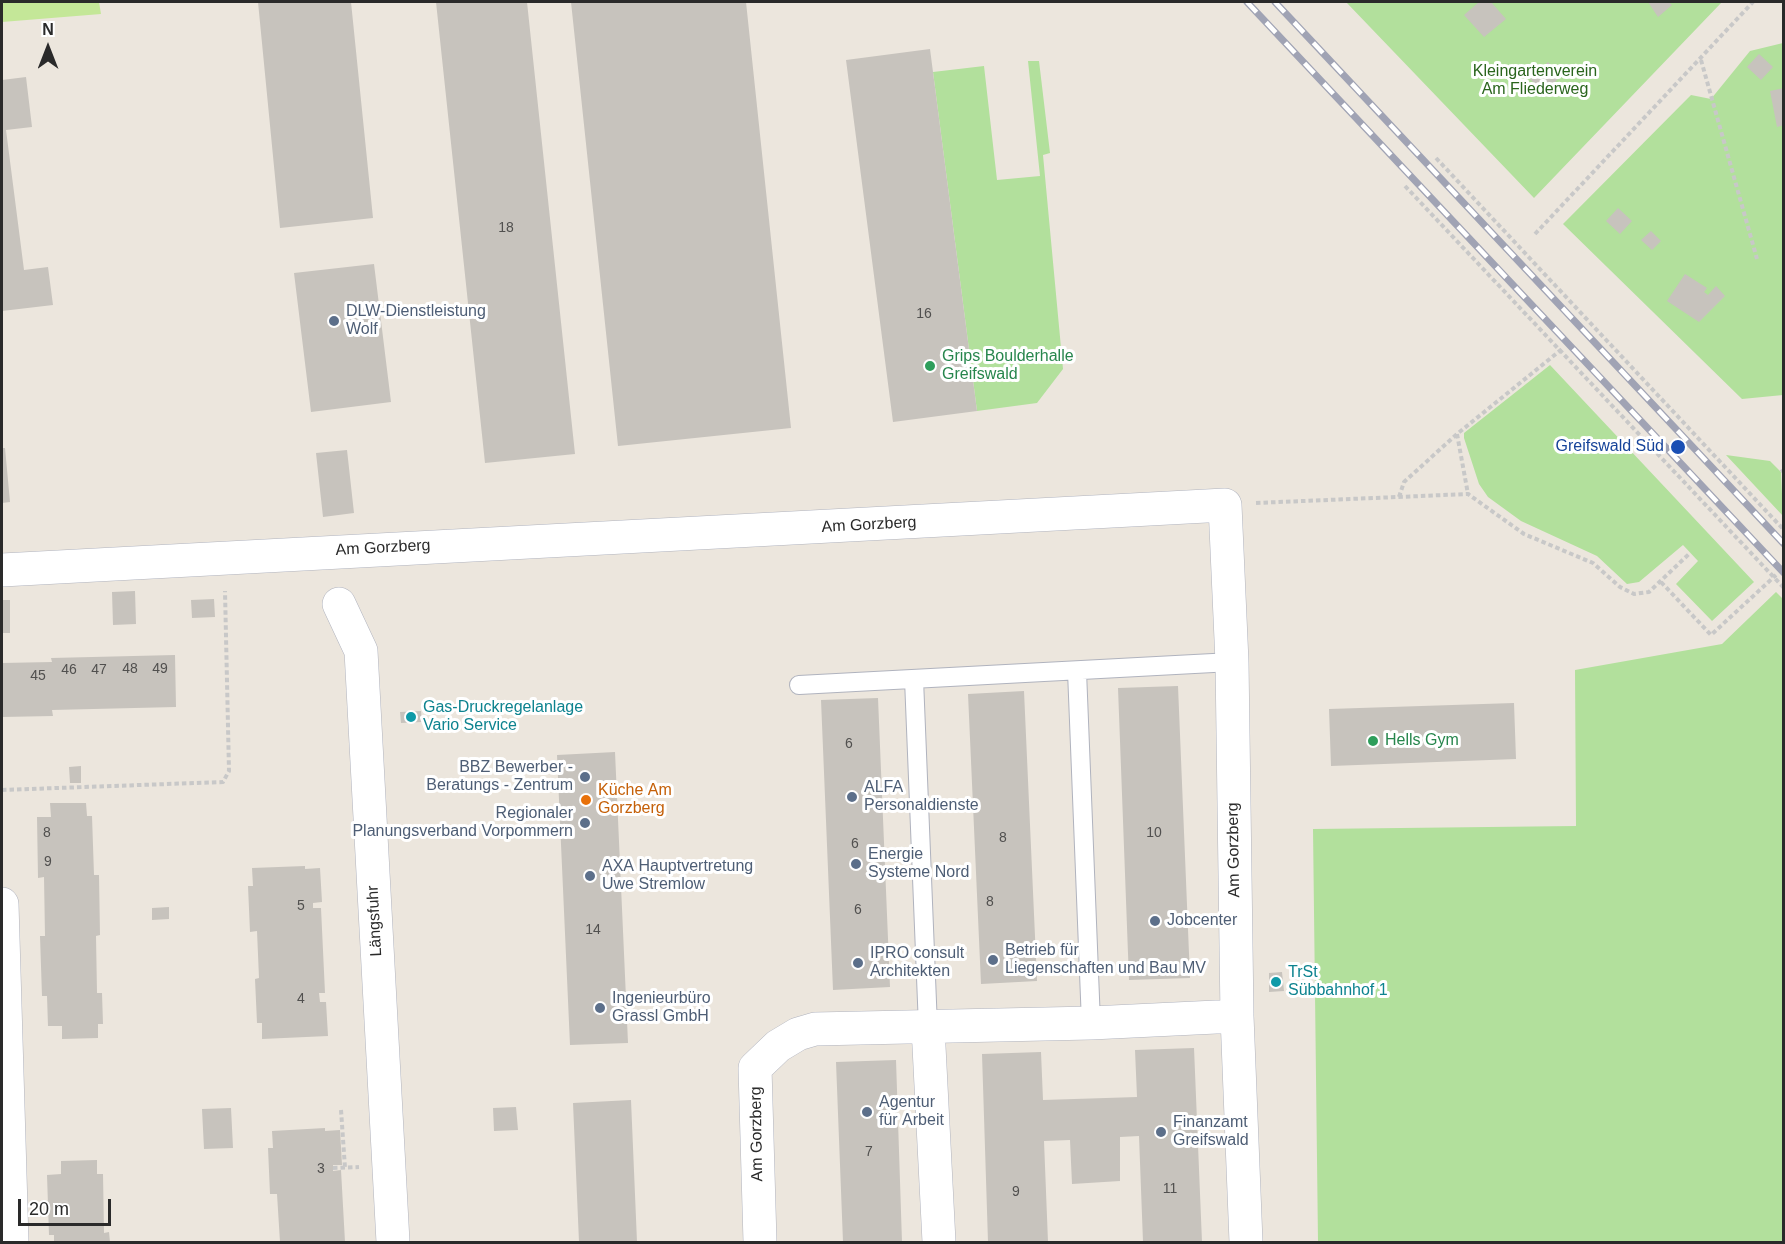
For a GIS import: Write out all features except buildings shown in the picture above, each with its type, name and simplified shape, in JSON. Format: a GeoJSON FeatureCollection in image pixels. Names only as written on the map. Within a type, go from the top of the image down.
{"type":"FeatureCollection","features":[{"type":"Feature","properties":{"kind":"street","name":"Am Gorzberg"},"geometry":{"type":"LineString","coordinates":[[2,570],[1225,505],[1232,662],[1237,1016],[1246,1242]]}},
{"type":"Feature","properties":{"kind":"street","name":"Längsfuhr"},"geometry":{"type":"LineString","coordinates":[[339,604],[361,651],[393,1242]]}},
{"type":"Feature","properties":{"kind":"street"},"geometry":{"type":"LineString","coordinates":[[2,904],[4,1095],[12,1242]]}},
{"type":"Feature","properties":{"kind":"street","name":"Am Gorzberg"},"geometry":{"type":"LineString","coordinates":[[760,1242],[755,1068],[778,1046],[798,1034],[815,1029],[1091,1023],[1237,1016]]}},
{"type":"Feature","properties":{"kind":"street"},"geometry":{"type":"LineString","coordinates":[[928,1027],[939,1242]]}},
{"type":"Feature","properties":{"kind":"lane"},"geometry":{"type":"LineString","coordinates":[[799,685],[1232,662]]}},
{"type":"Feature","properties":{"kind":"lane"},"geometry":{"type":"LineString","coordinates":[[1077,671],[1091,1023]]}},
{"type":"Feature","properties":{"kind":"lane"},"geometry":{"type":"LineString","coordinates":[[914,679],[928,1027]]}},
{"type":"Feature","properties":{"kind":"path"},"geometry":{"type":"LineString","coordinates":[[1535,234],[1701,60],[1753,2]]}},
{"type":"Feature","properties":{"kind":"path"},"geometry":{"type":"LineString","coordinates":[[1701,60],[1757,259]]}},
{"type":"Feature","properties":{"kind":"path"},"geometry":{"type":"LineString","coordinates":[[1436,158],[1783,530]]}},
{"type":"Feature","properties":{"kind":"path"},"geometry":{"type":"LineString","coordinates":[[1405,186],[1784,588]]}},
{"type":"Feature","properties":{"kind":"path"},"geometry":{"type":"LineString","coordinates":[[1399,497],[1404,482],[1456,435],[1561,350]]}},
{"type":"Feature","properties":{"kind":"path"},"geometry":{"type":"LineString","coordinates":[[1456,435],[1468,494]]}},
{"type":"Feature","properties":{"kind":"path"},"geometry":{"type":"LineString","coordinates":[[1225,505],[1468,494],[1524,534],[1593,563],[1626,591],[1642,594],[1661,582],[1690,553]]}},
{"type":"Feature","properties":{"kind":"path"},"geometry":{"type":"LineString","coordinates":[[2,790],[223,782],[229,771],[223,557]]}},
{"type":"Feature","properties":{"kind":"path"},"geometry":{"type":"LineString","coordinates":[[1661,582],[1711,635],[1774,576]]}},
{"type":"Feature","properties":{"kind":"path"},"geometry":{"type":"LineString","coordinates":[[341,1110],[345,1168]]}},
{"type":"Feature","properties":{"kind":"green space"},"geometry":{"type":"Polygon","coordinates":[[[2,2],[99,2],[101,14],[2,22],[2,2]]]}},
{"type":"Feature","properties":{"kind":"green space","name":"Kleingartenverein Am Fliederweg"},"geometry":{"type":"Polygon","coordinates":[[[1346,2],[1722,2],[1534,198],[1346,2]]]}},
{"type":"Feature","properties":{"kind":"green space"},"geometry":{"type":"Polygon","coordinates":[[[1783,43],[1783,395],[1742,399],[1563,224],[1691,95],[1711,99],[1750,51],[1783,43]]]}},
{"type":"Feature","properties":{"kind":"green space"},"geometry":{"type":"Polygon","coordinates":[[[1028,61],[1039,61],[1050,153],[1043,155],[1063,369],[1037,403],[977,411],[933,72],[984,66],[997,180],[1040,176],[1028,61]]]}},
{"type":"Feature","properties":{"kind":"green space"},"geometry":{"type":"Polygon","coordinates":[[[1550,365],[1754,582],[1712,621],[1676,584],[1698,561],[1683,545],[1639,582],[1627,584],[1597,556],[1521,521],[1488,497],[1479,484],[1464,433],[1550,365]]]}},
{"type":"Feature","properties":{"kind":"green space"},"geometry":{"type":"Polygon","coordinates":[[[1726,455],[1770,461],[1781,472],[1783,516],[1726,455]]]}},
{"type":"Feature","properties":{"kind":"green space"},"geometry":{"type":"Polygon","coordinates":[[[1776,592],[1784,600],[1783,1242],[1318,1242],[1313,829],[1576,826],[1575,670],[1722,644],[1776,592]]]}},
{"type":"Feature","properties":{"kind":"railway"},"geometry":{"type":"LineString","coordinates":[[1247,2],[1784,573]]}},
{"type":"Feature","properties":{"kind":"railway"},"geometry":{"type":"LineString","coordinates":[[1275,2],[1784,544]]}},
{"type":"Feature","properties":{"kind":"place","name":"DLW-Dienstleistung Wolf"},"geometry":{"type":"Point","coordinates":[334,321]}},
{"type":"Feature","properties":{"kind":"place","name":"Grips Boulderhalle Greifswald"},"geometry":{"type":"Point","coordinates":[930,366]}},
{"type":"Feature","properties":{"kind":"place","name":"Greifswald Süd"},"geometry":{"type":"Point","coordinates":[1678,447]}},
{"type":"Feature","properties":{"kind":"place","name":"Gas-Druckregelanlage Vario Service"},"geometry":{"type":"Point","coordinates":[411,717]}},
{"type":"Feature","properties":{"kind":"place","name":"Hells Gym"},"geometry":{"type":"Point","coordinates":[1373,741]}},
{"type":"Feature","properties":{"kind":"place","name":"BBZ Bewerber - Beratungs - Zentrum"},"geometry":{"type":"Point","coordinates":[585,777]}},
{"type":"Feature","properties":{"kind":"place","name":"ALFA Personaldienste"},"geometry":{"type":"Point","coordinates":[852,797]}},
{"type":"Feature","properties":{"kind":"place","name":"Küche Am Gorzberg"},"geometry":{"type":"Point","coordinates":[586,800]}},
{"type":"Feature","properties":{"kind":"place","name":"Regionaler Planungsverband Vorpommern"},"geometry":{"type":"Point","coordinates":[585,823]}},
{"type":"Feature","properties":{"kind":"place","name":"Energie Systeme Nord"},"geometry":{"type":"Point","coordinates":[856,864]}},
{"type":"Feature","properties":{"kind":"place","name":"AXA Hauptvertretung Uwe Stremlow"},"geometry":{"type":"Point","coordinates":[590,876]}},
{"type":"Feature","properties":{"kind":"place","name":"Jobcenter"},"geometry":{"type":"Point","coordinates":[1155,921]}},
{"type":"Feature","properties":{"kind":"place","name":"Betrieb für Liegenschaften und Bau MV"},"geometry":{"type":"Point","coordinates":[993,960]}},
{"type":"Feature","properties":{"kind":"place","name":"IPRO consult Architekten"},"geometry":{"type":"Point","coordinates":[858,963]}},
{"type":"Feature","properties":{"kind":"place","name":"TrSt Sübbahnhof 1"},"geometry":{"type":"Point","coordinates":[1276,982]}},
{"type":"Feature","properties":{"kind":"place","name":"Ingenieurbüro Grassl GmbH"},"geometry":{"type":"Point","coordinates":[600,1008]}},
{"type":"Feature","properties":{"kind":"place","name":"Agentur für Arbeit"},"geometry":{"type":"Point","coordinates":[867,1112]}},
{"type":"Feature","properties":{"kind":"place","name":"Finanzamt Greifswald"},"geometry":{"type":"Point","coordinates":[1161,1132]}}]}
